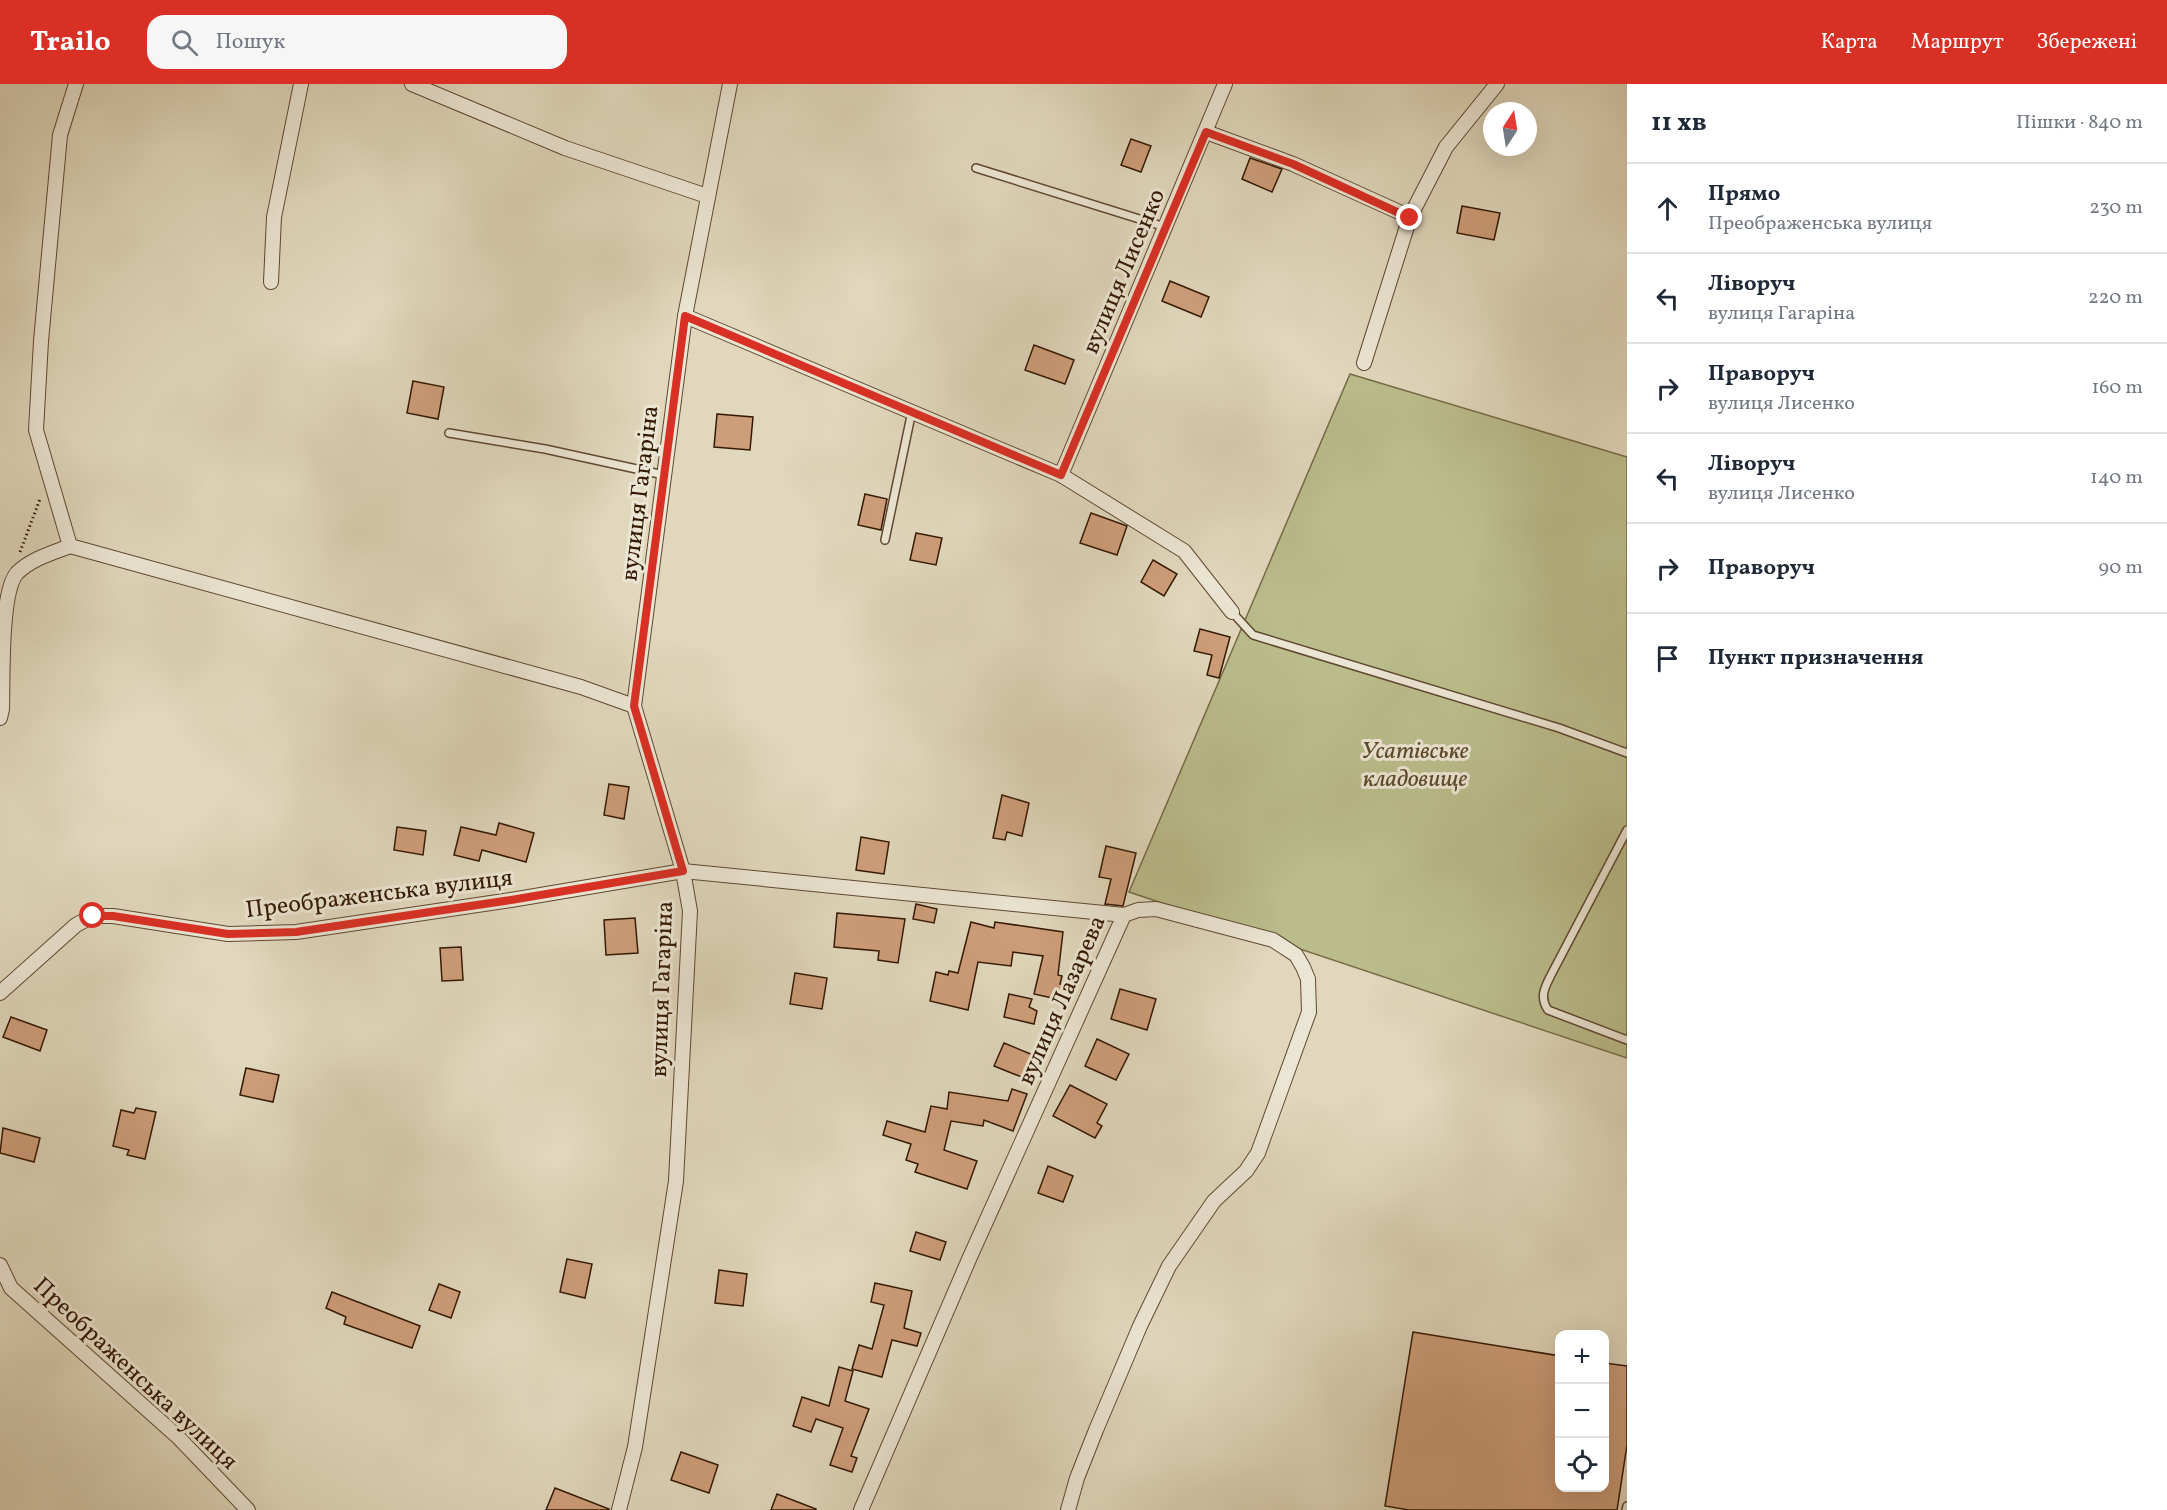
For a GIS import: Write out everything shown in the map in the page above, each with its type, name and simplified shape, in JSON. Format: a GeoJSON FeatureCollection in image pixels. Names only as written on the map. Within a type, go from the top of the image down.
{"type":"FeatureCollection","features":[{"type":"Feature","properties":{"kind":"street"},"geometry":{"type":"LineString","coordinates":[[70,546],[36,430],[41,341],[60,135],[75,84]]}},
{"type":"Feature","properties":{"kind":"street"},"geometry":{"type":"LineString","coordinates":[[271,282],[274,217],[301,84]]}},
{"type":"Feature","properties":{"kind":"street"},"geometry":{"type":"LineString","coordinates":[[412,84],[565,148],[707,196]]}},
{"type":"Feature","properties":{"kind":"street","name":"вулиця Гагаріна"},"geometry":{"type":"LineString","coordinates":[[619,1510],[635,1447],[676,1181],[690,911],[683,871],[634,706],[685,316],[730,84]]}},
{"type":"Feature","properties":{"kind":"street","name":"вулиця Лисенко"},"geometry":{"type":"LineString","coordinates":[[1061,475],[1166,228],[1224,84]]}},
{"type":"Feature","properties":{"kind":"street"},"geometry":{"type":"LineString","coordinates":[[1364,363],[1410,218],[1446,147],[1497,84]]}},
{"type":"Feature","properties":{"kind":"street"},"geometry":{"type":"LineString","coordinates":[[1206,132],[1293,164],[1410,218]]}},
{"type":"Feature","properties":{"kind":"street"},"geometry":{"type":"LineString","coordinates":[[685,316],[1061,475],[1184,551],[1232,612]]}},
{"type":"Feature","properties":{"kind":"street"},"geometry":{"type":"LineString","coordinates":[[0,718],[3,641],[9,588],[15,575],[29,563],[70,546],[580,687],[634,706]]}},
{"type":"Feature","properties":{"kind":"street","name":"вулиця Лазарева"},"geometry":{"type":"LineString","coordinates":[[683,871],[1124,915],[970,1257],[861,1510]]}},
{"type":"Feature","properties":{"kind":"street","name":"Преображенська вулиця"},"geometry":{"type":"LineString","coordinates":[[0,993],[76,925],[93,916],[113,916],[228,934],[296,932],[511,900],[683,871]]}},
{"type":"Feature","properties":{"kind":"street"},"geometry":{"type":"LineString","coordinates":[[1068,1510],[1077,1478],[1096,1430],[1140,1326],[1169,1266],[1214,1201],[1245,1171],[1258,1153],[1309,1004],[1308,979],[1303,967],[1296,955],[1273,940],[1156,909],[1138,910],[1124,915]]}},
{"type":"Feature","properties":{"kind":"street","name":"Преображенська вулиця"},"geometry":{"type":"LineString","coordinates":[[0,1265],[11,1288],[178,1437],[248,1510]]}},
{"type":"Feature","properties":{"kind":"lane"},"geometry":{"type":"LineString","coordinates":[[976,168],[1166,228]]}},
{"type":"Feature","properties":{"kind":"lane"},"geometry":{"type":"LineString","coordinates":[[885,540],[912,411]]}},
{"type":"Feature","properties":{"kind":"lane"},"geometry":{"type":"LineString","coordinates":[[449,433],[545,449],[664,475]]}},
{"type":"Feature","properties":{"kind":"lane"},"geometry":{"type":"LineString","coordinates":[[1232,612],[1254,635],[1559,729],[1627,753]]}},
{"type":"Feature","properties":{"kind":"lane"},"geometry":{"type":"LineString","coordinates":[[1627,830],[1543,991],[1543,1003],[1548,1010],[1627,1040]]}},
{"type":"Feature","properties":{"kind":"path"},"geometry":{"type":"LineString","coordinates":[[15,575],[17,561],[43,493]]}},
{"type":"Feature","properties":{"kind":"green space","name":"Усатівське кладовище"},"geometry":{"type":"Polygon","coordinates":[[[1350,374],[1627,457],[1627,1058],[1129,892],[1350,374]]]}},
{"type":"Feature","properties":{"kind":"building"},"geometry":{"type":"Polygon","coordinates":[[[1131,139],[1151,146],[1141,172],[1121,165],[1131,139]]]}},
{"type":"Feature","properties":{"kind":"building"},"geometry":{"type":"Polygon","coordinates":[[[1250,158],[1282,169],[1272,192],[1242,179],[1250,158]]]}},
{"type":"Feature","properties":{"kind":"building"},"geometry":{"type":"Polygon","coordinates":[[[1462,206],[1500,213],[1494,240],[1457,233],[1462,206]]]}},
{"type":"Feature","properties":{"kind":"building"},"geometry":{"type":"Polygon","coordinates":[[[1170,281],[1209,297],[1201,317],[1162,301],[1170,281]]]}},
{"type":"Feature","properties":{"kind":"building"},"geometry":{"type":"Polygon","coordinates":[[[1034,345],[1074,360],[1065,384],[1025,370],[1034,345]]]}},
{"type":"Feature","properties":{"kind":"building"},"geometry":{"type":"Polygon","coordinates":[[[413,381],[444,387],[438,419],[407,413],[413,381]]]}},
{"type":"Feature","properties":{"kind":"building"},"geometry":{"type":"Polygon","coordinates":[[[717,414],[753,417],[750,450],[714,447],[717,414]]]}},
{"type":"Feature","properties":{"kind":"building"},"geometry":{"type":"Polygon","coordinates":[[[865,494],[887,499],[881,530],[858,525],[865,494]]]}},
{"type":"Feature","properties":{"kind":"building"},"geometry":{"type":"Polygon","coordinates":[[[1091,513],[1127,526],[1117,555],[1080,543],[1091,513]]]}},
{"type":"Feature","properties":{"kind":"building"},"geometry":{"type":"Polygon","coordinates":[[[916,533],[942,538],[936,565],[910,560],[916,533]]]}},
{"type":"Feature","properties":{"kind":"building"},"geometry":{"type":"Polygon","coordinates":[[[1153,560],[1177,574],[1164,596],[1141,582],[1153,560]]]}},
{"type":"Feature","properties":{"kind":"building"},"geometry":{"type":"Polygon","coordinates":[[[1200,629],[1230,637],[1219,678],[1207,675],[1212,655],[1194,651],[1200,629]]]}},
{"type":"Feature","properties":{"kind":"building"},"geometry":{"type":"Polygon","coordinates":[[[609,784],[629,787],[624,819],[604,815],[609,784]]]}},
{"type":"Feature","properties":{"kind":"building"},"geometry":{"type":"Polygon","coordinates":[[[1002,795],[1029,803],[1022,836],[1007,832],[1005,840],[993,838],[1002,795]]]}},
{"type":"Feature","properties":{"kind":"building"},"geometry":{"type":"Polygon","coordinates":[[[499,823],[534,833],[526,862],[482,850],[479,861],[454,855],[461,827],[496,835],[499,823]]]}},
{"type":"Feature","properties":{"kind":"building"},"geometry":{"type":"Polygon","coordinates":[[[397,827],[426,831],[423,855],[394,850],[397,827]]]}},
{"type":"Feature","properties":{"kind":"building"},"geometry":{"type":"Polygon","coordinates":[[[861,837],[889,842],[884,874],[856,870],[861,837]]]}},
{"type":"Feature","properties":{"kind":"building"},"geometry":{"type":"Polygon","coordinates":[[[1106,846],[1136,853],[1123,906],[1105,904],[1111,879],[1099,877],[1106,846]]]}},
{"type":"Feature","properties":{"kind":"building"},"geometry":{"type":"Polygon","coordinates":[[[916,904],[937,909],[934,923],[913,919],[916,904]]]}},
{"type":"Feature","properties":{"kind":"building"},"geometry":{"type":"Polygon","coordinates":[[[837,913],[905,919],[898,963],[878,960],[879,951],[834,947],[837,913]]]}},
{"type":"Feature","properties":{"kind":"building"},"geometry":{"type":"Polygon","coordinates":[[[635,918],[638,953],[606,955],[604,920],[635,918]]]}},
{"type":"Feature","properties":{"kind":"building"},"geometry":{"type":"Polygon","coordinates":[[[971,922],[994,928],[995,922],[1063,932],[1058,975],[1062,976],[1060,984],[1070,986],[1066,1001],[1034,994],[1043,956],[1013,952],[1011,966],[978,962],[968,1010],[930,1001],[936,972],[948,975],[949,971],[958,973],[971,922]]]}},
{"type":"Feature","properties":{"kind":"building"},"geometry":{"type":"Polygon","coordinates":[[[461,947],[463,980],[442,981],[440,948],[461,947]]]}},
{"type":"Feature","properties":{"kind":"building"},"geometry":{"type":"Polygon","coordinates":[[[795,973],[827,978],[822,1009],[790,1004],[795,973]]]}},
{"type":"Feature","properties":{"kind":"building"},"geometry":{"type":"Polygon","coordinates":[[[1120,989],[1156,999],[1147,1030],[1111,1019],[1120,989]]]}},
{"type":"Feature","properties":{"kind":"building"},"geometry":{"type":"Polygon","coordinates":[[[1009,994],[1032,999],[1029,1007],[1037,1011],[1034,1024],[1004,1017],[1009,994]]]}},
{"type":"Feature","properties":{"kind":"building"},"geometry":{"type":"Polygon","coordinates":[[[11,1017],[47,1030],[40,1051],[3,1037],[11,1017]]]}},
{"type":"Feature","properties":{"kind":"building"},"geometry":{"type":"Polygon","coordinates":[[[1097,1039],[1129,1054],[1116,1080],[1085,1066],[1097,1039]]]}},
{"type":"Feature","properties":{"kind":"building"},"geometry":{"type":"Polygon","coordinates":[[[1004,1043],[1033,1055],[1024,1078],[994,1066],[1004,1043]]]}},
{"type":"Feature","properties":{"kind":"building"},"geometry":{"type":"Polygon","coordinates":[[[246,1068],[279,1075],[273,1102],[240,1095],[246,1068]]]}},
{"type":"Feature","properties":{"kind":"building"},"geometry":{"type":"Polygon","coordinates":[[[1070,1085],[1107,1104],[1097,1123],[1102,1126],[1095,1138],[1053,1116],[1070,1085]]]}},
{"type":"Feature","properties":{"kind":"building"},"geometry":{"type":"Polygon","coordinates":[[[1012,1089],[1027,1094],[1013,1131],[984,1120],[983,1126],[951,1121],[944,1150],[977,1161],[967,1189],[915,1172],[918,1164],[906,1160],[911,1144],[883,1135],[887,1121],[925,1132],[931,1106],[947,1109],[949,1092],[1008,1101],[1012,1089]]]}},
{"type":"Feature","properties":{"kind":"building"},"geometry":{"type":"Polygon","coordinates":[[[136,1108],[156,1112],[145,1159],[127,1155],[129,1150],[113,1146],[121,1110],[134,1113],[136,1108]]]}},
{"type":"Feature","properties":{"kind":"building"},"geometry":{"type":"Polygon","coordinates":[[[3,1128],[40,1138],[34,1162],[0,1153],[3,1128]]]}},
{"type":"Feature","properties":{"kind":"building"},"geometry":{"type":"Polygon","coordinates":[[[1048,1166],[1073,1176],[1063,1202],[1038,1193],[1048,1166]]]}},
{"type":"Feature","properties":{"kind":"building"},"geometry":{"type":"Polygon","coordinates":[[[916,1232],[946,1242],[940,1260],[910,1251],[916,1232]]]}},
{"type":"Feature","properties":{"kind":"building"},"geometry":{"type":"Polygon","coordinates":[[[567,1259],[592,1264],[585,1298],[560,1292],[567,1259]]]}},
{"type":"Feature","properties":{"kind":"building"},"geometry":{"type":"Polygon","coordinates":[[[719,1270],[747,1274],[743,1306],[715,1303],[719,1270]]]}},
{"type":"Feature","properties":{"kind":"building"},"geometry":{"type":"Polygon","coordinates":[[[875,1283],[912,1291],[904,1328],[921,1333],[917,1346],[892,1340],[882,1377],[852,1369],[859,1345],[872,1349],[884,1305],[871,1302],[875,1283]]]}},
{"type":"Feature","properties":{"kind":"building"},"geometry":{"type":"Polygon","coordinates":[[[439,1284],[460,1292],[451,1318],[429,1310],[439,1284]]]}},
{"type":"Feature","properties":{"kind":"building"},"geometry":{"type":"Polygon","coordinates":[[[332,1292],[420,1326],[412,1348],[344,1324],[346,1317],[326,1308],[332,1292]]]}},
{"type":"Feature","properties":{"kind":"building"},"geometry":{"type":"Polygon","coordinates":[[[1413,1332],[1555,1355],[1555,1492],[1609,1492],[1609,1364],[1627,1366],[1627,1445],[1617,1510],[1409,1510],[1385,1506],[1413,1332]]]}},
{"type":"Feature","properties":{"kind":"building"},"geometry":{"type":"Polygon","coordinates":[[[839,1367],[853,1371],[845,1401],[869,1409],[851,1456],[857,1458],[852,1472],[830,1465],[843,1428],[816,1419],[811,1432],[793,1426],[802,1397],[829,1406],[839,1367]]]}},
{"type":"Feature","properties":{"kind":"building"},"geometry":{"type":"Polygon","coordinates":[[[681,1452],[718,1465],[709,1493],[671,1480],[681,1452]]]}},
{"type":"Feature","properties":{"kind":"building"},"geometry":{"type":"Polygon","coordinates":[[[555,1488],[609,1509],[546,1510],[555,1488]]]}},
{"type":"Feature","properties":{"kind":"building"},"geometry":{"type":"Polygon","coordinates":[[[777,1494],[816,1509],[816,1510],[771,1510],[777,1494]]]}},
{"type":"Feature","properties":{"kind":"route"},"geometry":{"type":"LineString","coordinates":[[93,916],[113,916],[228,934],[296,932],[511,900],[683,871],[634,706],[685,316],[714,326],[1061,475],[1206,132],[1293,164],[1410,218]]}}]}
